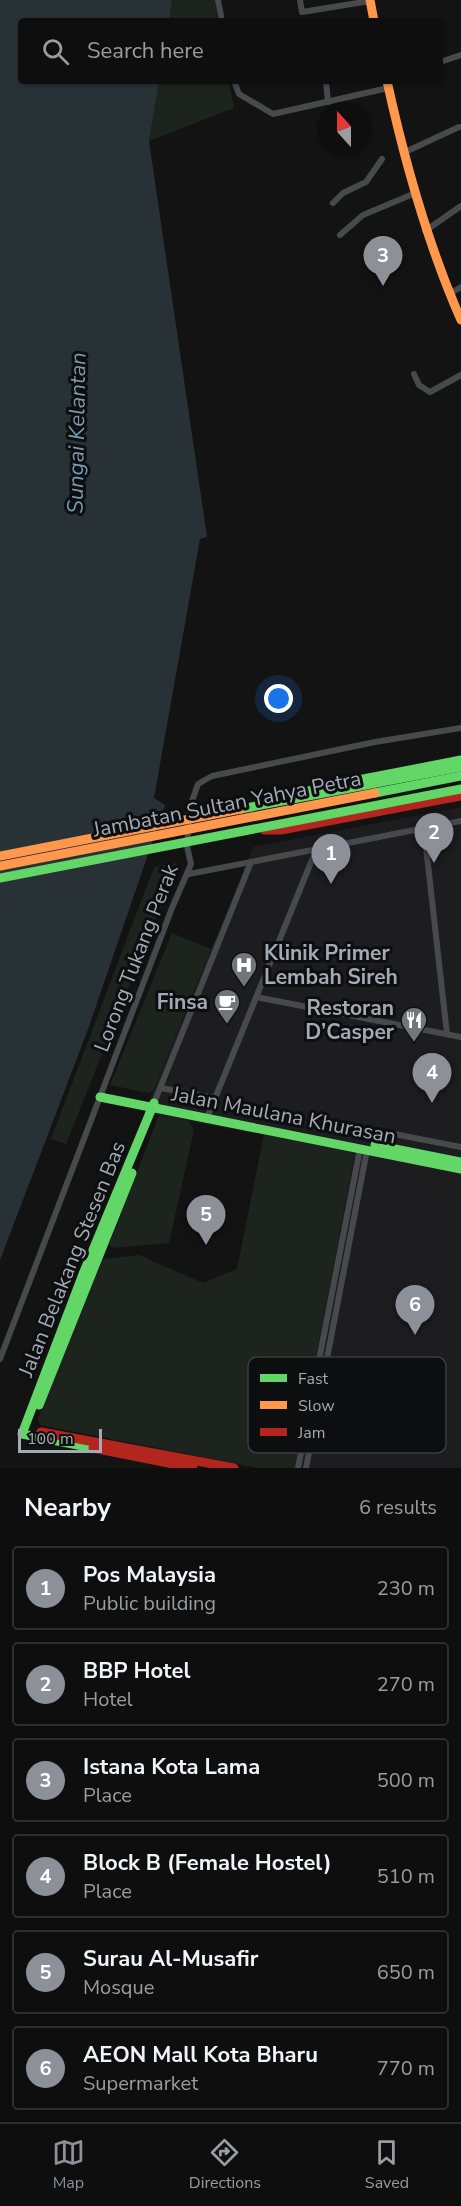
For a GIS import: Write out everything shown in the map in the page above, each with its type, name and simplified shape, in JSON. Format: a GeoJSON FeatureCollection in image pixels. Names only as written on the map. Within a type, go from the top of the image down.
{"type":"FeatureCollection","features":[{"type":"Feature","properties":{"kind":"main road"},"geometry":{"type":"LineString","coordinates":[[370,1],[373,18]]}},
{"type":"Feature","properties":{"kind":"main road"},"geometry":{"type":"LineString","coordinates":[[387,84],[413,194],[425,231],[461,320]]}},
{"type":"Feature","properties":{"kind":"main road"},"geometry":{"type":"LineString","coordinates":[[242,809],[322,787],[461,760]]}},
{"type":"Feature","properties":{"kind":"main road","name":"Jambatan Sultan Yahya Petra"},"geometry":{"type":"LineString","coordinates":[[0,856],[461,767]]}},
{"type":"Feature","properties":{"kind":"main road","name":"Jambatan Sultan Yahya Petra"},"geometry":{"type":"LineString","coordinates":[[0,866],[461,776]]}},
{"type":"Feature","properties":{"kind":"main road","name":"Jambatan Sultan Yahya Petra"},"geometry":{"type":"LineString","coordinates":[[0,878],[461,789]]}},
{"type":"Feature","properties":{"kind":"main road"},"geometry":{"type":"LineString","coordinates":[[246,831],[281,830],[461,796]]}},
{"type":"Feature","properties":{"kind":"main road","name":"Jalan Maulana Khurasan"},"geometry":{"type":"LineString","coordinates":[[101,1095],[157,1101],[208,1116],[461,1168]]}},
{"type":"Feature","properties":{"kind":"main road","name":"Jalan Belakang Stesen Bas"},"geometry":{"type":"LineString","coordinates":[[27,1431],[157,1101]]}},
{"type":"Feature","properties":{"kind":"main road","name":"Jalan Maulana Khurasan"},"geometry":{"type":"LineString","coordinates":[[208,1116],[461,1162]]}},
{"type":"Feature","properties":{"kind":"main road"},"geometry":{"type":"LineString","coordinates":[[27,1431],[193,1468]]}},
{"type":"Feature","properties":{"kind":"main road"},"geometry":{"type":"LineString","coordinates":[[27,1431],[234,1468]]}},
{"type":"Feature","properties":{"kind":"street"},"geometry":{"type":"LineString","coordinates":[[218,0],[221,18]]}},
{"type":"Feature","properties":{"kind":"street"},"geometry":{"type":"LineString","coordinates":[[300,0],[302,12],[370,1]]}},
{"type":"Feature","properties":{"kind":"street"},"geometry":{"type":"LineString","coordinates":[[443,61],[461,55]]}},
{"type":"Feature","properties":{"kind":"street"},"geometry":{"type":"LineString","coordinates":[[235,84],[239,94],[268,112],[280,113],[317,105]]}},
{"type":"Feature","properties":{"kind":"street"},"geometry":{"type":"LineString","coordinates":[[326,84],[328,102],[384,84]]}},
{"type":"Feature","properties":{"kind":"street"},"geometry":{"type":"LineString","coordinates":[[403,153],[459,127]]}},
{"type":"Feature","properties":{"kind":"street"},"geometry":{"type":"LineString","coordinates":[[333,203],[343,193],[366,182],[382,159]]}},
{"type":"Feature","properties":{"kind":"street"},"geometry":{"type":"LineString","coordinates":[[340,235],[363,215],[413,194]]}},
{"type":"Feature","properties":{"kind":"street"},"geometry":{"type":"LineString","coordinates":[[425,231],[461,206]]}},
{"type":"Feature","properties":{"kind":"street"},"geometry":{"type":"LineString","coordinates":[[449,294],[461,287]]}},
{"type":"Feature","properties":{"kind":"street"},"geometry":{"type":"LineString","coordinates":[[414,374],[419,385],[430,392],[461,375]]}},
{"type":"Feature","properties":{"kind":"street","name":"Lorong Tukang Perak"},"geometry":{"type":"LineString","coordinates":[[0,1359],[172,908],[189,874],[191,864],[187,846],[190,807],[198,784],[212,776],[375,742],[461,728]]}},
{"type":"Feature","properties":{"kind":"street"},"geometry":{"type":"LineString","coordinates":[[189,874],[461,821]]}},
{"type":"Feature","properties":{"kind":"street"},"geometry":{"type":"LineString","coordinates":[[424,829],[447,1034]]}},
{"type":"Feature","properties":{"kind":"street"},"geometry":{"type":"LineString","coordinates":[[208,1116],[316,850]]}},
{"type":"Feature","properties":{"kind":"street"},"geometry":{"type":"LineString","coordinates":[[215,1098],[157,1101],[251,862]]}},
{"type":"Feature","properties":{"kind":"street"},"geometry":{"type":"LineString","coordinates":[[256,997],[461,1036]]}},
{"type":"Feature","properties":{"kind":"street"},"geometry":{"type":"LineString","coordinates":[[386,1147],[389,1133],[461,1147]]}},
{"type":"Feature","properties":{"kind":"street"},"geometry":{"type":"LineString","coordinates":[[321,1357],[364,1149]]}},
{"type":"Feature","properties":{"kind":"street"},"geometry":{"type":"LineString","coordinates":[[326,1357],[364,1149]]}},
{"type":"Feature","properties":{"kind":"street"},"geometry":{"type":"LineString","coordinates":[[298,1468],[301,1453]]}},
{"type":"Feature","properties":{"kind":"street"},"geometry":{"type":"LineString","coordinates":[[306,1468],[309,1453]]}},
{"type":"Feature","properties":{"kind":"shaded area"},"geometry":{"type":"Polygon","coordinates":[[[172,0],[215,0],[218,18],[169,18],[172,0]]]}},
{"type":"Feature","properties":{"kind":"shaded area"},"geometry":{"type":"Polygon","coordinates":[[[158,84],[230,84],[234,108],[149,141],[158,84]]]}},
{"type":"Feature","properties":{"kind":"shaded area"},"geometry":{"type":"Polygon","coordinates":[[[461,807],[461,1468],[295,1468],[298,1453],[446,1453],[446,1357],[316,1357],[354,1157],[350,1151],[144,1113],[253,847],[461,807]]]}},
{"type":"Feature","properties":{"kind":"shaded area"},"geometry":{"type":"Polygon","coordinates":[[[175,863],[181,868],[167,891],[66,1144],[51,1139],[154,867],[175,863]]]}},
{"type":"Feature","properties":{"kind":"shaded area"},"geometry":{"type":"Polygon","coordinates":[[[172,933],[211,949],[153,1091],[149,1093],[110,1085],[172,933]]]}},
{"type":"Feature","properties":{"kind":"shaded area"},"geometry":{"type":"Polygon","coordinates":[[[159,1115],[189,1121],[194,1130],[169,1243],[113,1248],[109,1245],[159,1115]]]}},
{"type":"Feature","properties":{"kind":"shaded area"},"geometry":{"type":"Polygon","coordinates":[[[264,1134],[350,1151],[354,1157],[316,1357],[248,1357],[248,1453],[298,1453],[295,1468],[258,1468],[40,1425],[38,1419],[103,1259],[139,1255],[203,1283],[237,1269],[264,1134]]]}},
{"type":"Feature","properties":{"kind":"water","name":"Sungai Kelantan"},"geometry":{"type":"Polygon","coordinates":[[[0,0],[172,0],[169,18],[18,18],[18,84],[158,84],[149,141],[207,537],[200,539],[154,798],[165,805],[87,1032],[0,1260],[0,0]]]}},
{"type":"Feature","properties":{"kind":"traffic: fast"},"geometry":{"type":"LineString","coordinates":[[298,794],[322,787],[461,760]]}},
{"type":"Feature","properties":{"kind":"traffic: fast"},"geometry":{"type":"LineString","coordinates":[[241,809],[461,767]]}},
{"type":"Feature","properties":{"kind":"traffic: fast"},"geometry":{"type":"LineString","coordinates":[[375,793],[461,776]]}},
{"type":"Feature","properties":{"kind":"traffic: fast"},"geometry":{"type":"LineString","coordinates":[[0,878],[461,789]]}},
{"type":"Feature","properties":{"kind":"traffic: fast"},"geometry":{"type":"LineString","coordinates":[[100,1097],[461,1169]]}},
{"type":"Feature","properties":{"kind":"traffic: fast"},"geometry":{"type":"LineString","coordinates":[[93,1448],[22,1434],[83,1274],[154,1103]]}},
{"type":"Feature","properties":{"kind":"traffic: fast"},"geometry":{"type":"LineString","coordinates":[[375,1145],[461,1162]]}},
{"type":"Feature","properties":{"kind":"traffic: fast"},"geometry":{"type":"LineString","coordinates":[[39,1405],[132,1173]]}},
{"type":"Feature","properties":{"kind":"traffic: slow"},"geometry":{"type":"LineString","coordinates":[[370,0],[373,18]]}},
{"type":"Feature","properties":{"kind":"traffic: slow"},"geometry":{"type":"LineString","coordinates":[[388,84],[418,202],[461,320]]}},
{"type":"Feature","properties":{"kind":"traffic: slow"},"geometry":{"type":"LineString","coordinates":[[0,866],[375,793]]}},
{"type":"Feature","properties":{"kind":"traffic: slow"},"geometry":{"type":"LineString","coordinates":[[0,856],[241,809]]}},
{"type":"Feature","properties":{"kind":"traffic: jam"},"geometry":{"type":"LineString","coordinates":[[264,830],[281,830],[461,796]]}},
{"type":"Feature","properties":{"kind":"traffic: jam"},"geometry":{"type":"LineString","coordinates":[[41,1432],[234,1468]]}},
{"type":"Feature","properties":{"kind":"traffic: jam"},"geometry":{"type":"LineString","coordinates":[[93,1448],[193,1468]]}},
{"type":"Feature","properties":{"kind":"place","name":"Istana Kota Lama"},"geometry":{"type":"Point","coordinates":[383,286]}},
{"type":"Feature","properties":{"kind":"place","name":"BBP Hotel"},"geometry":{"type":"Point","coordinates":[434,863]}},
{"type":"Feature","properties":{"kind":"place","name":"Pos Malaysia"},"geometry":{"type":"Point","coordinates":[331,884]}},
{"type":"Feature","properties":{"kind":"place","name":"Klinik Primer Lembah Sireh"},"geometry":{"type":"Point","coordinates":[244,988]}},
{"type":"Feature","properties":{"kind":"place","name":"Finsa"},"geometry":{"type":"Point","coordinates":[227,1025]}},
{"type":"Feature","properties":{"kind":"place","name":"Restoran D’Casper"},"geometry":{"type":"Point","coordinates":[414,1043]}},
{"type":"Feature","properties":{"kind":"place","name":"Block B (Female Hostel)"},"geometry":{"type":"Point","coordinates":[432,1103]}},
{"type":"Feature","properties":{"kind":"place","name":"Surau Al-Musafir"},"geometry":{"type":"Point","coordinates":[206,1245]}},
{"type":"Feature","properties":{"kind":"place","name":"AEON Mall Kota Bharu"},"geometry":{"type":"Point","coordinates":[415,1335]}}]}
